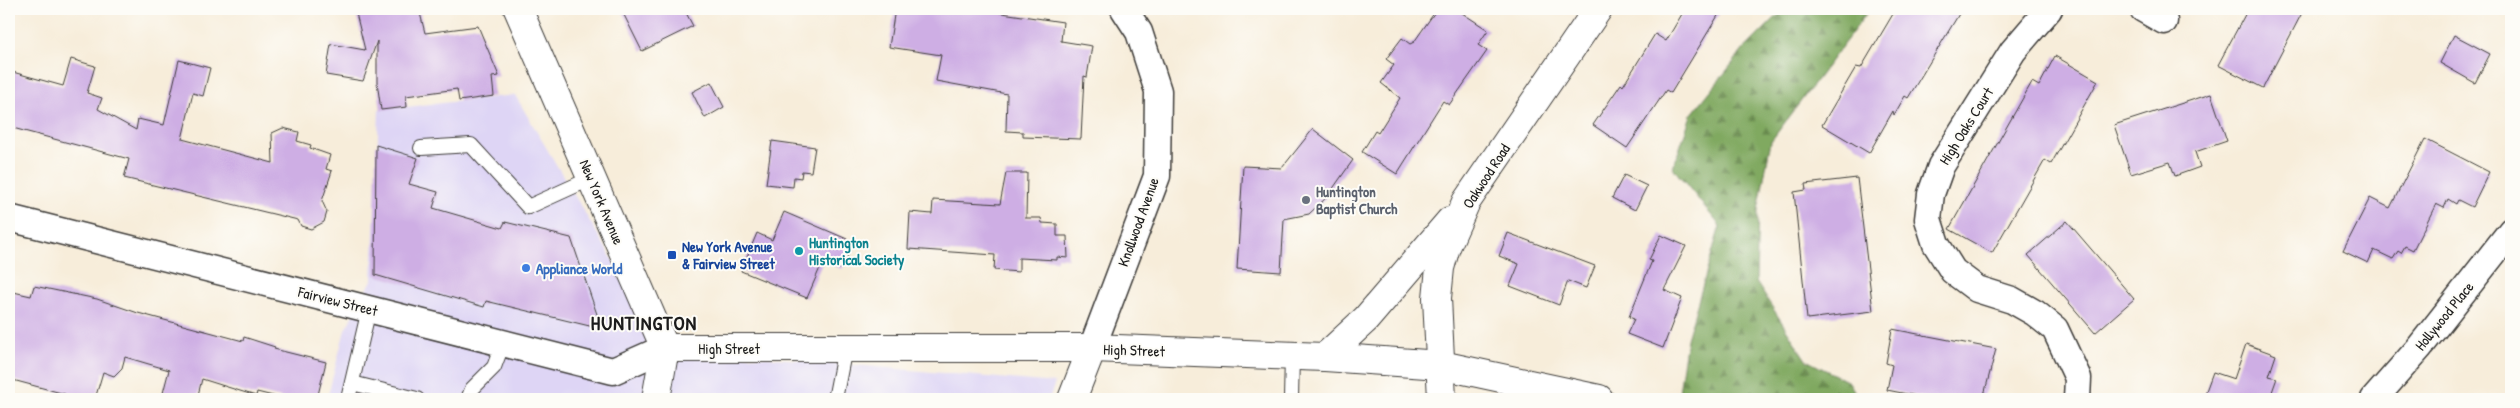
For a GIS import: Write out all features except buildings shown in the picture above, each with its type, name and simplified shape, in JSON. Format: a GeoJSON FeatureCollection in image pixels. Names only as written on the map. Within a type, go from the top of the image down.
{"type":"FeatureCollection","features":[{"type":"Feature","properties":{"kind":"main road","name":"New York Avenue"},"geometry":{"type":"LineString","coordinates":[[518,9],[665,348]]}},
{"type":"Feature","properties":{"kind":"main road","name":"Oakwood Road"},"geometry":{"type":"LineString","coordinates":[[1442,399],[1437,298],[1440,268],[1466,202],[1598,9]]}},
{"type":"Feature","properties":{"kind":"main road"},"geometry":{"type":"LineString","coordinates":[[1325,357],[1366,319],[1466,202]]}},
{"type":"Feature","properties":{"kind":"main road","name":"High Street"},"geometry":{"type":"LineString","coordinates":[[665,348],[1092,348],[1325,357],[1441,366],[1599,399]]}},
{"type":"Feature","properties":{"kind":"main road"},"geometry":{"type":"LineString","coordinates":[[656,399],[665,348]]}},
{"type":"Feature","properties":{"kind":"main road"},"geometry":{"type":"LineString","coordinates":[[1072,399],[1092,348]]}},
{"type":"Feature","properties":{"kind":"street","name":"Knollwood Avenue"},"geometry":{"type":"LineString","coordinates":[[1092,348],[1157,176],[1158,91],[1139,32],[1124,9]]}},
{"type":"Feature","properties":{"kind":"street","name":"High Oaks Court"},"geometry":{"type":"LineString","coordinates":[[2049,9],[2013,51],[1941,166],[1931,194],[1928,219],[1936,244],[1953,271],[1977,289],[2012,300],[2035,313],[2055,328],[2078,378],[2077,399]]}},
{"type":"Feature","properties":{"kind":"street","name":"Fairview Street"},"geometry":{"type":"LineString","coordinates":[[9,218],[613,371],[665,348]]}},
{"type":"Feature","properties":{"kind":"street","name":"Hollywood Place"},"geometry":{"type":"LineString","coordinates":[[2374,399],[2418,348],[2511,231]]}},
{"type":"Feature","properties":{"kind":"lane"},"geometry":{"type":"LineString","coordinates":[[421,148],[471,145],[528,207],[592,178]]}},
{"type":"Feature","properties":{"kind":"lane"},"geometry":{"type":"LineString","coordinates":[[348,399],[369,309]]}},
{"type":"Feature","properties":{"kind":"lane"},"geometry":{"type":"LineString","coordinates":[[468,399],[472,389],[494,367],[503,344]]}},
{"type":"Feature","properties":{"kind":"lane"},"geometry":{"type":"LineString","coordinates":[[835,399],[845,348]]}},
{"type":"Feature","properties":{"kind":"lane"},"geometry":{"type":"LineString","coordinates":[[1291,399],[1292,356]]}},
{"type":"Feature","properties":{"kind":"lane"},"geometry":{"type":"LineString","coordinates":[[352,383],[417,399]]}},
{"type":"Feature","properties":{"kind":"shaded area"},"geometry":{"type":"Polygon","coordinates":[[[515,95],[665,348],[1055,383],[1049,399],[327,399],[345,330],[372,280],[379,110],[515,95]]]}},
{"type":"Feature","properties":{"kind":"green space"},"geometry":{"type":"Polygon","coordinates":[[[1784,9],[1870,9],[1771,141],[1758,210],[1756,282],[1806,360],[1849,382],[1859,399],[1708,399],[1679,392],[1687,339],[1720,226],[1673,168],[1691,115],[1744,49],[1784,9]]]}},
{"type":"Feature","properties":{"kind":"place","name":"Huntington Baptist Church"},"geometry":{"type":"Point","coordinates":[1306,200]}},
{"type":"Feature","properties":{"kind":"place","name":"Huntington Historical Society"},"geometry":{"type":"Point","coordinates":[799,251]}},
{"type":"Feature","properties":{"kind":"place","name":"New York Avenue & Fairview Street"},"geometry":{"type":"Point","coordinates":[672,255]}},
{"type":"Feature","properties":{"kind":"place","name":"Appliance World"},"geometry":{"type":"Point","coordinates":[526,268]}},
{"type":"Feature","properties":{"kind":"district","name":"HUNTINGTON"},"geometry":{"type":"Point","coordinates":[644,322]}}]}
